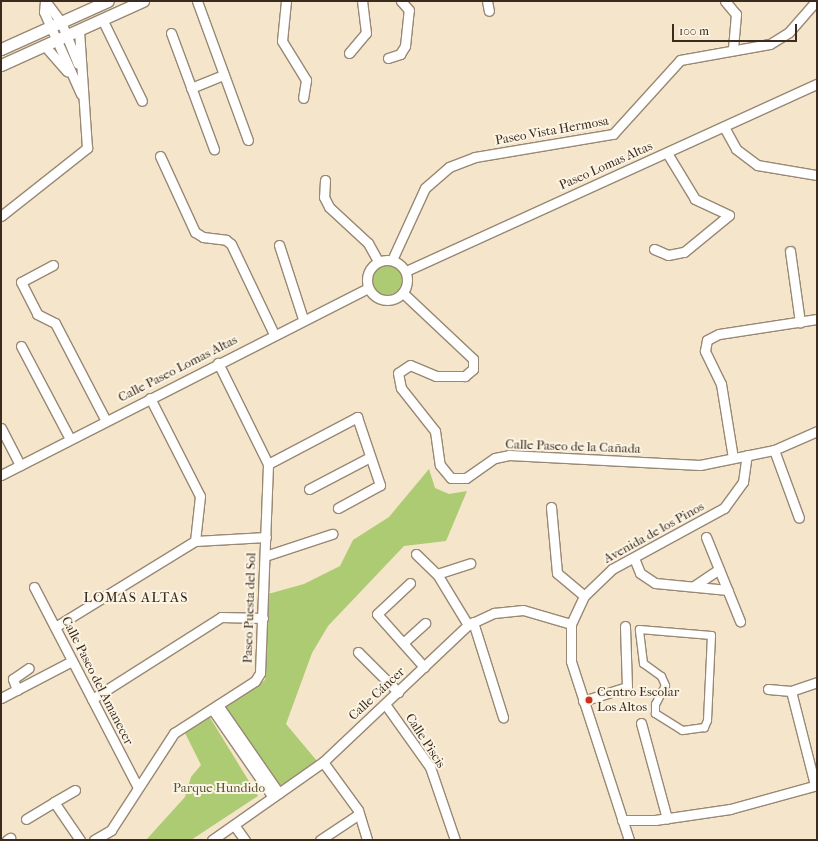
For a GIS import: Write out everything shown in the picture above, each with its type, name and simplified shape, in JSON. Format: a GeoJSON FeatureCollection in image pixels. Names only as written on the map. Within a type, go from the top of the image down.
{"type":"FeatureCollection","features":[{"type":"Feature","properties":{"kind":"street"},"geometry":{"type":"LineString","coordinates":[[1,49],[108,1]]}},
{"type":"Feature","properties":{"kind":"street"},"geometry":{"type":"LineString","coordinates":[[1,65],[143,1]]}},
{"type":"Feature","properties":{"kind":"street"},"geometry":{"type":"LineString","coordinates":[[197,1],[248,140]]}},
{"type":"Feature","properties":{"kind":"street"},"geometry":{"type":"LineString","coordinates":[[286,1],[282,41],[306,80],[303,98]]}},
{"type":"Feature","properties":{"kind":"street"},"geometry":{"type":"LineString","coordinates":[[349,53],[366,33],[362,1]]}},
{"type":"Feature","properties":{"kind":"street"},"geometry":{"type":"LineString","coordinates":[[388,58],[400,54],[405,46],[409,10],[401,1]]}},
{"type":"Feature","properties":{"kind":"street"},"geometry":{"type":"LineString","coordinates":[[487,1],[489,12]]}},
{"type":"Feature","properties":{"kind":"street"},"geometry":{"type":"LineString","coordinates":[[724,1],[736,14],[733,49]]}},
{"type":"Feature","properties":{"kind":"street","name":"Paseo Vista Hermosa"},"geometry":{"type":"LineString","coordinates":[[392,260],[425,188],[449,167],[475,157],[613,134],[680,60],[780,40],[816,1]]}},
{"type":"Feature","properties":{"kind":"street"},"geometry":{"type":"LineString","coordinates":[[45,2],[61,22],[81,70]]}},
{"type":"Feature","properties":{"kind":"street"},"geometry":{"type":"LineString","coordinates":[[45,2],[44,12],[83,99]]}},
{"type":"Feature","properties":{"kind":"street"},"geometry":{"type":"LineString","coordinates":[[102,19],[142,102]]}},
{"type":"Feature","properties":{"kind":"street"},"geometry":{"type":"LineString","coordinates":[[1,216],[87,148],[79,30]]}},
{"type":"Feature","properties":{"kind":"street"},"geometry":{"type":"LineString","coordinates":[[171,32],[214,149]]}},
{"type":"Feature","properties":{"kind":"street"},"geometry":{"type":"LineString","coordinates":[[44,46],[73,77]]}},
{"type":"Feature","properties":{"kind":"street"},"geometry":{"type":"LineString","coordinates":[[192,88],[224,75]]}},
{"type":"Feature","properties":{"kind":"street","name":"Paseo Lomas Altas"},"geometry":{"type":"LineString","coordinates":[[406,271],[817,84]]}},
{"type":"Feature","properties":{"kind":"street"},"geometry":{"type":"LineString","coordinates":[[724,127],[736,149],[757,165],[817,175]]}},
{"type":"Feature","properties":{"kind":"street"},"geometry":{"type":"LineString","coordinates":[[654,249],[668,255],[684,252],[729,215],[695,200],[666,153]]}},
{"type":"Feature","properties":{"kind":"street"},"geometry":{"type":"LineString","coordinates":[[160,156],[195,232],[203,237],[226,240],[231,244],[274,334]]}},
{"type":"Feature","properties":{"kind":"street"},"geometry":{"type":"LineString","coordinates":[[325,180],[324,197],[329,207],[368,243],[378,261]]}},
{"type":"Feature","properties":{"kind":"street"},"geometry":{"type":"LineString","coordinates":[[279,245],[303,319]]}},
{"type":"Feature","properties":{"kind":"street"},"geometry":{"type":"LineString","coordinates":[[790,251],[800,322]]}},
{"type":"Feature","properties":{"kind":"street"},"geometry":{"type":"LineString","coordinates":[[392,260],[406,271],[408,282],[403,293],[384,300],[368,288],[367,276],[378,261],[392,260]]}},
{"type":"Feature","properties":{"kind":"street"},"geometry":{"type":"LineString","coordinates":[[53,265],[21,282],[37,314],[55,323],[106,421]]}},
{"type":"Feature","properties":{"kind":"street","name":"Calle Paseo Lomas Altas"},"geometry":{"type":"LineString","coordinates":[[1,475],[303,319],[368,288]]}},
{"type":"Feature","properties":{"kind":"street","name":"Calle Paseo de la Cañada"},"geometry":{"type":"LineString","coordinates":[[403,293],[474,359],[473,369],[465,376],[436,376],[410,365],[398,373],[400,388],[435,431],[440,464],[451,478],[466,478],[495,458],[509,455],[684,465],[774,450],[817,430]]}},
{"type":"Feature","properties":{"kind":"street"},"geometry":{"type":"LineString","coordinates":[[733,458],[721,384],[705,350],[707,340],[719,334],[817,319]]}},
{"type":"Feature","properties":{"kind":"street"},"geometry":{"type":"LineString","coordinates":[[21,346],[70,439]]}},
{"type":"Feature","properties":{"kind":"street","name":"Paseo Puesta del Sol"},"geometry":{"type":"LineString","coordinates":[[94,840],[111,830],[174,733],[255,681],[260,674],[268,464],[218,363]]}},
{"type":"Feature","properties":{"kind":"street"},"geometry":{"type":"LineString","coordinates":[[150,398],[200,496],[195,541]]}},
{"type":"Feature","properties":{"kind":"street"},"geometry":{"type":"LineString","coordinates":[[268,464],[357,417],[380,485],[338,508]]}},
{"type":"Feature","properties":{"kind":"street"},"geometry":{"type":"LineString","coordinates":[[1,428],[20,465]]}},
{"type":"Feature","properties":{"kind":"street"},"geometry":{"type":"LineString","coordinates":[[774,450],[799,518]]}},
{"type":"Feature","properties":{"kind":"street","name":"Avenida de los Pinos"},"geometry":{"type":"LineString","coordinates":[[629,840],[571,661],[571,624],[584,596],[612,569],[724,508],[743,482],[747,455]]}},
{"type":"Feature","properties":{"kind":"street"},"geometry":{"type":"LineString","coordinates":[[309,490],[370,457]]}},
{"type":"Feature","properties":{"kind":"street"},"geometry":{"type":"LineString","coordinates":[[551,507],[556,573],[584,596]]}},
{"type":"Feature","properties":{"kind":"street"},"geometry":{"type":"LineString","coordinates":[[265,556],[332,534]]}},
{"type":"Feature","properties":{"kind":"street"},"geometry":{"type":"LineString","coordinates":[[55,627],[195,541],[266,537]]}},
{"type":"Feature","properties":{"kind":"street"},"geometry":{"type":"LineString","coordinates":[[706,537],[740,621]]}},
{"type":"Feature","properties":{"kind":"street"},"geometry":{"type":"LineString","coordinates":[[416,554],[437,574],[471,624],[503,717]]}},
{"type":"Feature","properties":{"kind":"street"},"geometry":{"type":"LineString","coordinates":[[634,558],[640,573],[656,583],[728,590]]}},
{"type":"Feature","properties":{"kind":"street"},"geometry":{"type":"LineString","coordinates":[[437,574],[470,563]]}},
{"type":"Feature","properties":{"kind":"street"},"geometry":{"type":"LineString","coordinates":[[694,586],[720,569]]}},
{"type":"Feature","properties":{"kind":"street"},"geometry":{"type":"LineString","coordinates":[[410,583],[377,614],[424,667]]}},
{"type":"Feature","properties":{"kind":"street","name":"Calle Paseo del Amanecer"},"geometry":{"type":"LineString","coordinates":[[34,587],[138,788]]}},
{"type":"Feature","properties":{"kind":"street","name":"Calle Cáncer"},"geometry":{"type":"LineString","coordinates":[[212,840],[323,762],[471,624],[494,613],[523,610],[571,624]]}},
{"type":"Feature","properties":{"kind":"street"},"geometry":{"type":"LineString","coordinates":[[92,699],[221,617],[263,618]]}},
{"type":"Feature","properties":{"kind":"street"},"geometry":{"type":"LineString","coordinates":[[403,643],[425,623]]}},
{"type":"Feature","properties":{"kind":"street"},"geometry":{"type":"LineString","coordinates":[[583,701],[627,687],[625,626]]}},
{"type":"Feature","properties":{"kind":"street"},"geometry":{"type":"LineString","coordinates":[[639,629],[711,636],[707,720],[704,727],[682,730],[655,713],[655,704],[665,685],[661,676],[643,663],[639,629]]}},
{"type":"Feature","properties":{"kind":"street"},"geometry":{"type":"LineString","coordinates":[[358,652],[398,692]]}},
{"type":"Feature","properties":{"kind":"street"},"geometry":{"type":"LineString","coordinates":[[1,698],[72,661]]}},
{"type":"Feature","properties":{"kind":"street"},"geometry":{"type":"LineString","coordinates":[[17,690],[13,679],[29,668]]}},
{"type":"Feature","properties":{"kind":"street"},"geometry":{"type":"LineString","coordinates":[[768,690],[791,691],[817,682]]}},
{"type":"Feature","properties":{"kind":"street"},"geometry":{"type":"LineString","coordinates":[[622,820],[667,819],[761,802],[816,785],[791,691]]}},
{"type":"Feature","properties":{"kind":"street","name":"Calle Piscis"},"geometry":{"type":"LineString","coordinates":[[385,704],[430,767],[455,840]]}},
{"type":"Feature","properties":{"kind":"street"},"geometry":{"type":"LineString","coordinates":[[215,707],[276,795]]}},
{"type":"Feature","properties":{"kind":"street"},"geometry":{"type":"LineString","coordinates":[[641,723],[667,819]]}},
{"type":"Feature","properties":{"kind":"street"},"geometry":{"type":"LineString","coordinates":[[323,762],[359,814],[367,840]]}},
{"type":"Feature","properties":{"kind":"street"},"geometry":{"type":"LineString","coordinates":[[26,819],[75,790]]}},
{"type":"Feature","properties":{"kind":"street"},"geometry":{"type":"LineString","coordinates":[[54,802],[80,840]]}},
{"type":"Feature","properties":{"kind":"street"},"geometry":{"type":"LineString","coordinates":[[320,840],[359,814]]}},
{"type":"Feature","properties":{"kind":"street"},"geometry":{"type":"LineString","coordinates":[[234,825],[245,840]]}},
{"type":"Feature","properties":{"kind":"green space"},"geometry":{"type":"Polygon","coordinates":[[[387,265],[398,269],[402,280],[398,291],[387,295],[376,291],[372,280],[376,269],[387,265]]]}},
{"type":"Feature","properties":{"kind":"green space"},"geometry":{"type":"Polygon","coordinates":[[[429,469],[435,488],[449,494],[467,491],[446,541],[404,546],[328,626],[312,653],[286,724],[317,761],[280,787],[223,706],[265,680],[268,594],[304,584],[340,566],[353,540],[389,517],[429,469]]]}},
{"type":"Feature","properties":{"kind":"green space","name":"Parque Hundido"},"geometry":{"type":"Polygon","coordinates":[[[209,716],[258,796],[191,840],[146,840],[185,797],[191,777],[201,765],[185,733],[209,716]]]}},
{"type":"Feature","properties":{"kind":"place","name":"Centro Escolar Los Altos"},"geometry":{"type":"Point","coordinates":[589,700]}},
{"type":"Feature","properties":{"kind":"district","name":"LOMAS ALTAS"},"geometry":{"type":"Point","coordinates":[136,598]}}]}
